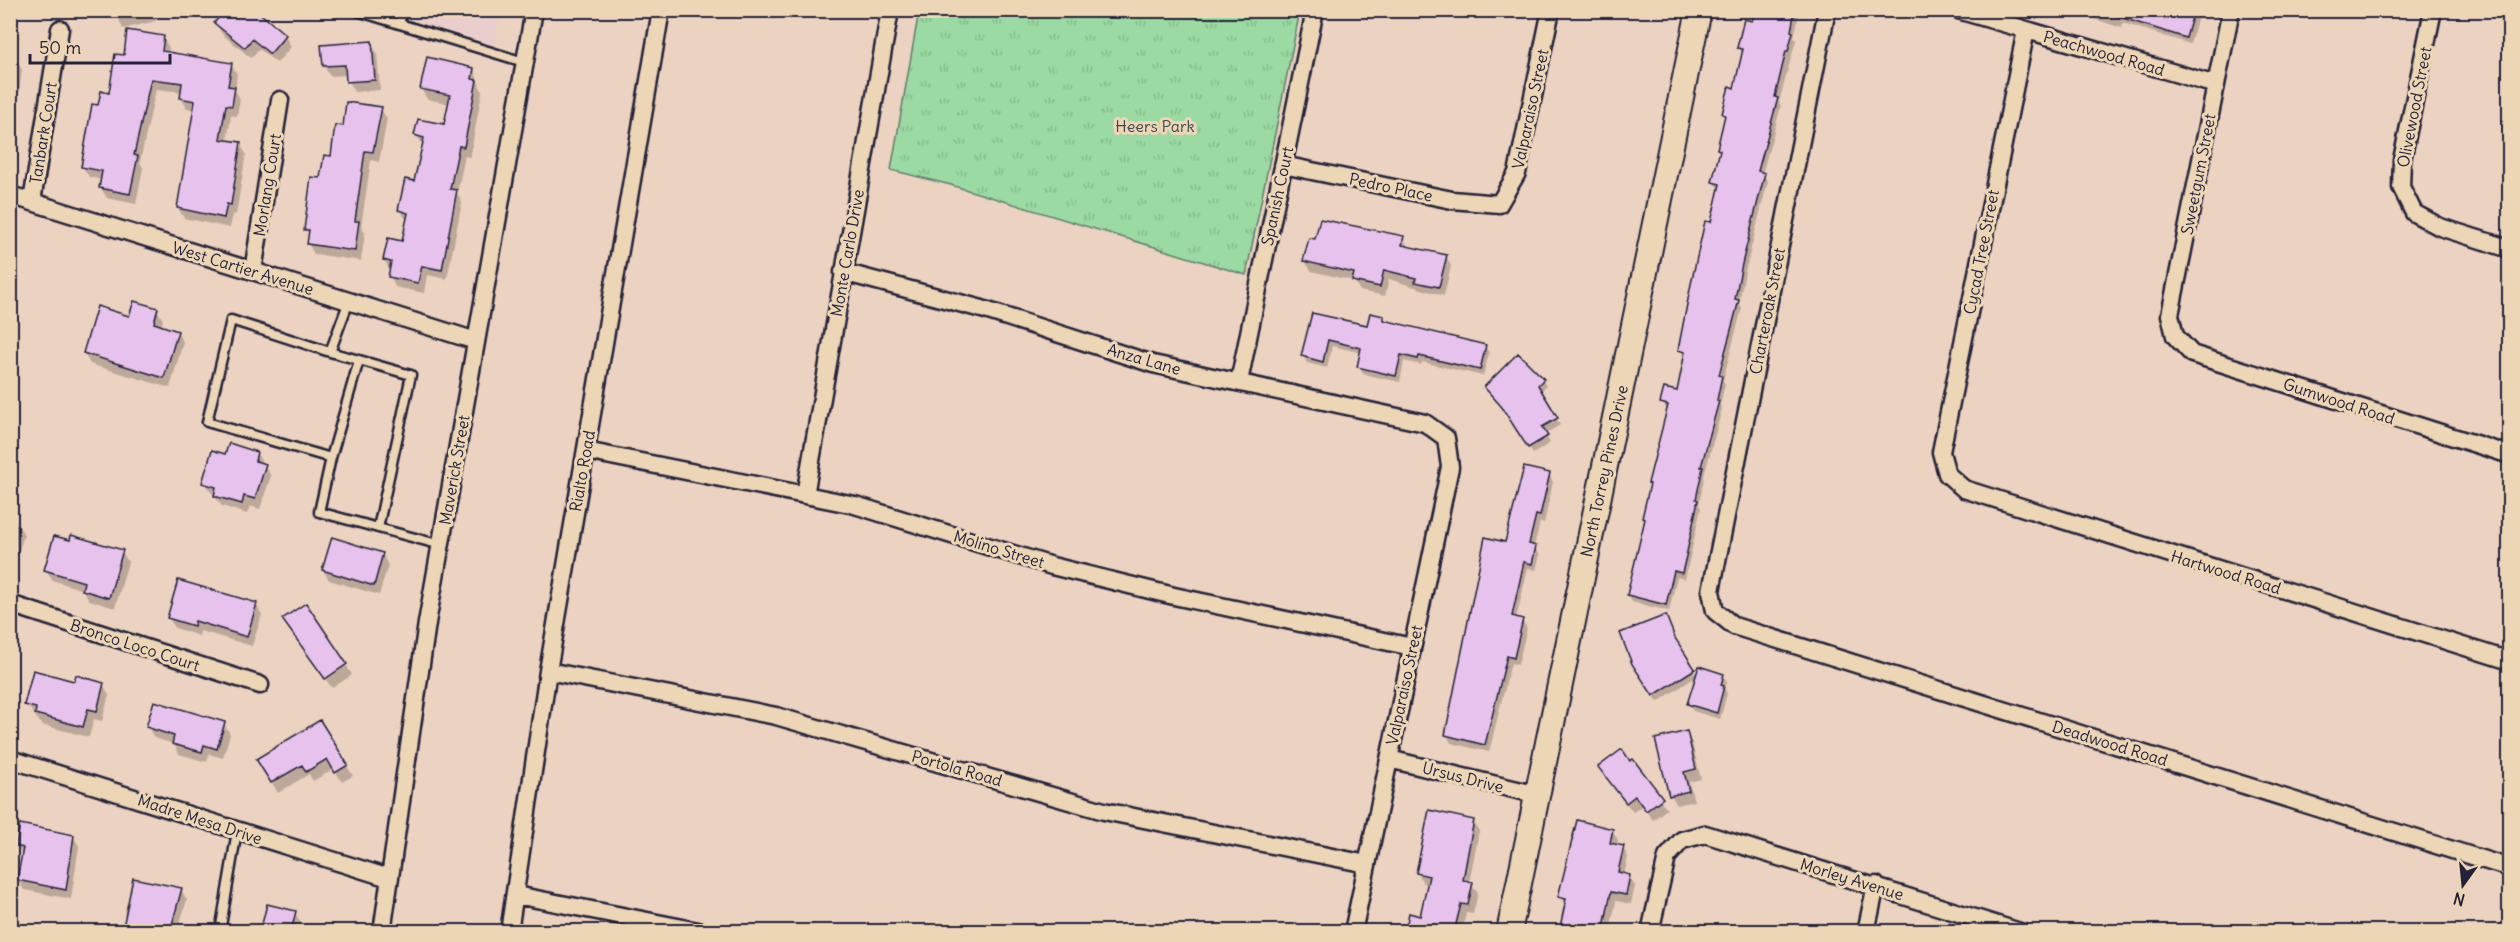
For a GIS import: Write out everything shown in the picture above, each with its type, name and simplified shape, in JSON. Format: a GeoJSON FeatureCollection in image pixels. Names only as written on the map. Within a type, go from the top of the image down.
{"type":"FeatureCollection","features":[{"type":"Feature","properties":{"kind":"main road","name":"North Torrey Pines Drive"},"geometry":{"type":"LineString","coordinates":[[1509,932],[1699,10]]}},
{"type":"Feature","properties":{"kind":"street","name":"Maverick Street"},"geometry":{"type":"LineString","coordinates":[[382,932],[441,545],[534,10]]}},
{"type":"Feature","properties":{"kind":"street","name":"Rialto Road"},"geometry":{"type":"LineString","coordinates":[[509,932],[548,671],[661,10]]}},
{"type":"Feature","properties":{"kind":"street","name":"Monte Carlo Drive"},"geometry":{"type":"LineString","coordinates":[[805,495],[890,10]]}},
{"type":"Feature","properties":{"kind":"street","name":"Spanish Court"},"geometry":{"type":"LineString","coordinates":[[1239,382],[1315,10]]}},
{"type":"Feature","properties":{"kind":"street","name":"Valparaiso Street"},"geometry":{"type":"LineString","coordinates":[[1499,204],[1517,173],[1551,10]]}},
{"type":"Feature","properties":{"kind":"street","name":"Charteroak Street"},"geometry":{"type":"LineString","coordinates":[[1715,611],[1711,591],[1827,10]]}},
{"type":"Feature","properties":{"kind":"street","name":"Peachwood Road"},"geometry":{"type":"LineString","coordinates":[[1958,10],[2216,85]]}},
{"type":"Feature","properties":{"kind":"street","name":"Sweetgum Street"},"geometry":{"type":"LineString","coordinates":[[2175,336],[2170,315],[2231,10]]}},
{"type":"Feature","properties":{"kind":"street","name":"Olivewood Street"},"geometry":{"type":"LineString","coordinates":[[2433,10],[2402,160],[2400,187],[2414,213],[2440,227],[2510,249]]}},
{"type":"Feature","properties":{"kind":"street","name":"Tanbark Court"},"geometry":{"type":"LineString","coordinates":[[32,201],[60,29]]}},
{"type":"Feature","properties":{"kind":"street","name":"Cycad Tree Street"},"geometry":{"type":"LineString","coordinates":[[1947,474],[1941,452],[2026,30]]}},
{"type":"Feature","properties":{"kind":"street","name":"Morlang Court"},"geometry":{"type":"LineString","coordinates":[[253,271],[280,100]]}},
{"type":"Feature","properties":{"kind":"street","name":"Pedro Place"},"geometry":{"type":"LineString","coordinates":[[1283,165],[1452,200],[1499,204]]}},
{"type":"Feature","properties":{"kind":"street","name":"West Cartier Avenue"},"geometry":{"type":"LineString","coordinates":[[10,195],[476,341]]}},
{"type":"Feature","properties":{"kind":"street","name":"Anza Lane"},"geometry":{"type":"LineString","coordinates":[[843,272],[982,309],[1153,364],[1425,423],[1446,438]]}},
{"type":"Feature","properties":{"kind":"street","name":"Gumwood Road"},"geometry":{"type":"LineString","coordinates":[[2175,336],[2193,354],[2510,455]]}},
{"type":"Feature","properties":{"kind":"street","name":"Valparaiso Street"},"geometry":{"type":"LineString","coordinates":[[1353,932],[1450,467],[1446,438]]}},
{"type":"Feature","properties":{"kind":"street","name":"Molino Street"},"geometry":{"type":"LineString","coordinates":[[586,451],[855,505],[1052,566],[1163,593],[1412,646]]}},
{"type":"Feature","properties":{"kind":"street","name":"Hartwood Road"},"geometry":{"type":"LineString","coordinates":[[1947,474],[1964,489],[2510,661]]}},
{"type":"Feature","properties":{"kind":"street","name":"Bronco Loco Court"},"geometry":{"type":"LineString","coordinates":[[10,604],[260,685]]}},
{"type":"Feature","properties":{"kind":"street","name":"Deadwood Road"},"geometry":{"type":"LineString","coordinates":[[1715,611],[1734,626],[2510,868]]}},
{"type":"Feature","properties":{"kind":"street","name":"Portola Road"},"geometry":{"type":"LineString","coordinates":[[548,671],[776,716],[1104,811],[1367,864]]}},
{"type":"Feature","properties":{"kind":"street","name":"Madre Mesa Drive"},"geometry":{"type":"LineString","coordinates":[[10,759],[389,878]]}},
{"type":"Feature","properties":{"kind":"street","name":"Ursus Drive"},"geometry":{"type":"LineString","coordinates":[[1389,759],[1538,795]]}},
{"type":"Feature","properties":{"kind":"street","name":"Morley Avenue"},"geometry":{"type":"LineString","coordinates":[[1650,932],[1667,857],[1682,840],[1705,834],[1876,885],[2020,932]]}},
{"type":"Feature","properties":{"kind":"street"},"geometry":{"type":"LineString","coordinates":[[1866,932],[1876,885]]}},
{"type":"Feature","properties":{"kind":"street"},"geometry":{"type":"LineString","coordinates":[[516,895],[703,932]]}},
{"type":"Feature","properties":{"kind":"lane"},"geometry":{"type":"LineString","coordinates":[[354,10],[524,62]]}},
{"type":"Feature","properties":{"kind":"lane"},"geometry":{"type":"LineString","coordinates":[[399,24],[403,10]]}},
{"type":"Feature","properties":{"kind":"lane"},"geometry":{"type":"LineString","coordinates":[[330,351],[349,301]]}},
{"type":"Feature","properties":{"kind":"lane"},"geometry":{"type":"LineString","coordinates":[[332,458],[207,422],[231,320],[411,375],[378,528]]}},
{"type":"Feature","properties":{"kind":"lane"},"geometry":{"type":"LineString","coordinates":[[359,360],[319,512],[441,545]]}},
{"type":"Feature","properties":{"kind":"lane"},"geometry":{"type":"LineString","coordinates":[[220,932],[237,831]]}},
{"type":"Feature","properties":{"kind":"shaded area"},"geometry":{"type":"Polygon","coordinates":[[[384,11],[500,11],[494,45],[384,11]]]}},
{"type":"Feature","properties":{"kind":"green space","name":"Heers Park"},"geometry":{"type":"Polygon","coordinates":[[[919,11],[1300,11],[1246,275],[951,185],[891,170],[919,11]]]}},
{"type":"Feature","properties":{"kind":"building"},"geometry":{"type":"Polygon","coordinates":[[[225,10],[256,10],[286,35],[270,54],[252,39],[245,48],[214,23],[225,10]]]}},
{"type":"Feature","properties":{"kind":"building"},"geometry":{"type":"Polygon","coordinates":[[[1755,10],[1795,10],[1791,31],[1793,32],[1788,51],[1786,51],[1775,97],[1778,98],[1758,171],[1765,173],[1742,264],[1735,299],[1739,300],[1719,375],[1722,376],[1717,400],[1719,401],[1701,467],[1703,467],[1696,499],[1698,500],[1687,552],[1682,573],[1674,571],[1666,605],[1627,595],[1645,519],[1642,518],[1650,484],[1648,483],[1668,405],[1660,403],[1664,388],[1677,391],[1685,352],[1678,350],[1691,284],[1705,221],[1711,222],[1720,184],[1712,182],[1720,150],[1717,149],[1725,115],[1722,114],[1729,86],[1734,88],[1743,49],[1737,48],[1744,19],[1752,21],[1755,10]]]}},
{"type":"Feature","properties":{"kind":"building"},"geometry":{"type":"Polygon","coordinates":[[[2110,10],[2194,10],[2186,38],[2110,14],[2110,10]]]}},
{"type":"Feature","properties":{"kind":"building"},"geometry":{"type":"Polygon","coordinates":[[[127,30],[164,36],[162,51],[232,63],[228,86],[235,87],[232,106],[226,105],[220,139],[241,142],[231,205],[227,204],[224,218],[177,208],[195,101],[180,98],[182,83],[151,79],[134,155],[138,156],[130,194],[99,188],[102,171],[81,167],[92,104],[98,105],[101,91],[109,93],[115,54],[124,55],[127,30]]]}},
{"type":"Feature","properties":{"kind":"building"},"geometry":{"type":"Polygon","coordinates":[[[372,41],[375,80],[346,82],[345,65],[323,66],[321,45],[372,41]]]}},
{"type":"Feature","properties":{"kind":"building"},"geometry":{"type":"Polygon","coordinates":[[[427,57],[474,68],[472,79],[477,80],[464,147],[459,146],[450,189],[457,190],[442,270],[422,266],[418,283],[388,277],[391,262],[383,260],[388,238],[402,241],[408,213],[398,210],[405,179],[414,181],[424,138],[414,135],[418,119],[444,124],[450,95],[420,89],[427,57]]]}},
{"type":"Feature","properties":{"kind":"building"},"geometry":{"type":"Polygon","coordinates":[[[346,102],[382,107],[373,152],[365,151],[355,221],[359,221],[355,251],[307,244],[309,230],[304,230],[311,177],[320,178],[324,155],[331,156],[335,125],[343,126],[346,102]]]}},
{"type":"Feature","properties":{"kind":"building"},"geometry":{"type":"Polygon","coordinates":[[[1320,219],[1404,236],[1402,245],[1447,255],[1439,287],[1415,282],[1416,278],[1384,270],[1380,287],[1352,281],[1354,273],[1303,261],[1309,238],[1315,239],[1320,219]]]}},
{"type":"Feature","properties":{"kind":"building"},"geometry":{"type":"Polygon","coordinates":[[[134,301],[158,308],[154,323],[178,331],[164,378],[83,353],[97,306],[129,316],[134,301]]]}},
{"type":"Feature","properties":{"kind":"building"},"geometry":{"type":"Polygon","coordinates":[[[1312,313],[1367,325],[1370,313],[1384,316],[1384,320],[1486,345],[1480,370],[1419,356],[1418,359],[1401,355],[1396,376],[1357,367],[1361,348],[1328,340],[1323,362],[1301,356],[1312,313]]]}},
{"type":"Feature","properties":{"kind":"building"},"geometry":{"type":"Polygon","coordinates":[[[1518,353],[1544,379],[1538,385],[1558,418],[1542,427],[1548,436],[1528,448],[1501,406],[1484,387],[1518,353]]]}},
{"type":"Feature","properties":{"kind":"building"},"geometry":{"type":"Polygon","coordinates":[[[229,443],[257,452],[255,461],[266,464],[255,499],[244,496],[242,504],[214,496],[216,487],[202,483],[212,450],[225,454],[229,443]]]}},
{"type":"Feature","properties":{"kind":"building"},"geometry":{"type":"Polygon","coordinates":[[[1524,467],[1550,473],[1540,516],[1536,515],[1529,544],[1536,546],[1532,564],[1524,562],[1512,616],[1523,619],[1514,658],[1507,656],[1485,745],[1445,735],[1485,537],[1505,542],[1524,467]]]}},
{"type":"Feature","properties":{"kind":"building"},"geometry":{"type":"Polygon","coordinates":[[[71,535],[123,550],[109,598],[82,590],[84,582],[44,570],[54,536],[70,540],[71,535]]]}},
{"type":"Feature","properties":{"kind":"building"},"geometry":{"type":"Polygon","coordinates":[[[332,537],[383,553],[374,586],[322,570],[332,537]]]}},
{"type":"Feature","properties":{"kind":"building"},"geometry":{"type":"Polygon","coordinates":[[[178,580],[257,603],[247,637],[195,621],[194,626],[167,618],[178,580]]]}},
{"type":"Feature","properties":{"kind":"building"},"geometry":{"type":"Polygon","coordinates":[[[306,603],[347,664],[325,679],[282,619],[306,603]]]}},
{"type":"Feature","properties":{"kind":"building"},"geometry":{"type":"Polygon","coordinates":[[[1666,615],[1675,638],[1695,669],[1653,696],[1632,664],[1620,633],[1666,615]]]}},
{"type":"Feature","properties":{"kind":"building"},"geometry":{"type":"Polygon","coordinates":[[[1699,666],[1724,674],[1721,685],[1724,686],[1717,713],[1687,704],[1699,666]]]}},
{"type":"Feature","properties":{"kind":"building"},"geometry":{"type":"Polygon","coordinates":[[[33,670],[74,681],[76,675],[104,683],[97,711],[88,709],[83,727],[35,714],[36,708],[24,705],[33,670]]]}},
{"type":"Feature","properties":{"kind":"building"},"geometry":{"type":"Polygon","coordinates":[[[154,701],[225,722],[217,749],[204,745],[202,752],[172,744],[174,736],[146,727],[154,701]]]}},
{"type":"Feature","properties":{"kind":"building"},"geometry":{"type":"Polygon","coordinates":[[[320,720],[348,765],[335,773],[327,759],[306,772],[302,765],[271,783],[256,759],[320,720]]]}},
{"type":"Feature","properties":{"kind":"building"},"geometry":{"type":"Polygon","coordinates":[[[1687,731],[1696,769],[1684,772],[1689,791],[1669,796],[1655,739],[1687,731]]]}},
{"type":"Feature","properties":{"kind":"building"},"geometry":{"type":"Polygon","coordinates":[[[1622,749],[1630,761],[1633,759],[1663,798],[1646,811],[1635,796],[1626,803],[1598,767],[1622,749]]]}},
{"type":"Feature","properties":{"kind":"building"},"geometry":{"type":"Polygon","coordinates":[[[1429,810],[1474,820],[1463,880],[1473,882],[1468,905],[1461,904],[1454,932],[1405,932],[1409,913],[1420,916],[1429,876],[1416,873],[1429,810]]]}},
{"type":"Feature","properties":{"kind":"building"},"geometry":{"type":"Polygon","coordinates":[[[1577,820],[1613,829],[1610,843],[1624,846],[1618,872],[1630,875],[1626,895],[1611,892],[1603,932],[1559,932],[1566,899],[1558,897],[1577,820]]]}},
{"type":"Feature","properties":{"kind":"building"},"geometry":{"type":"Polygon","coordinates":[[[20,824],[74,835],[66,890],[17,880],[23,848],[16,846],[20,824]]]}},
{"type":"Feature","properties":{"kind":"building"},"geometry":{"type":"Polygon","coordinates":[[[133,878],[182,888],[170,932],[122,932],[133,878]]]}},
{"type":"Feature","properties":{"kind":"building"},"geometry":{"type":"Polygon","coordinates":[[[267,904],[296,911],[291,932],[260,932],[267,904]]]}}]}
